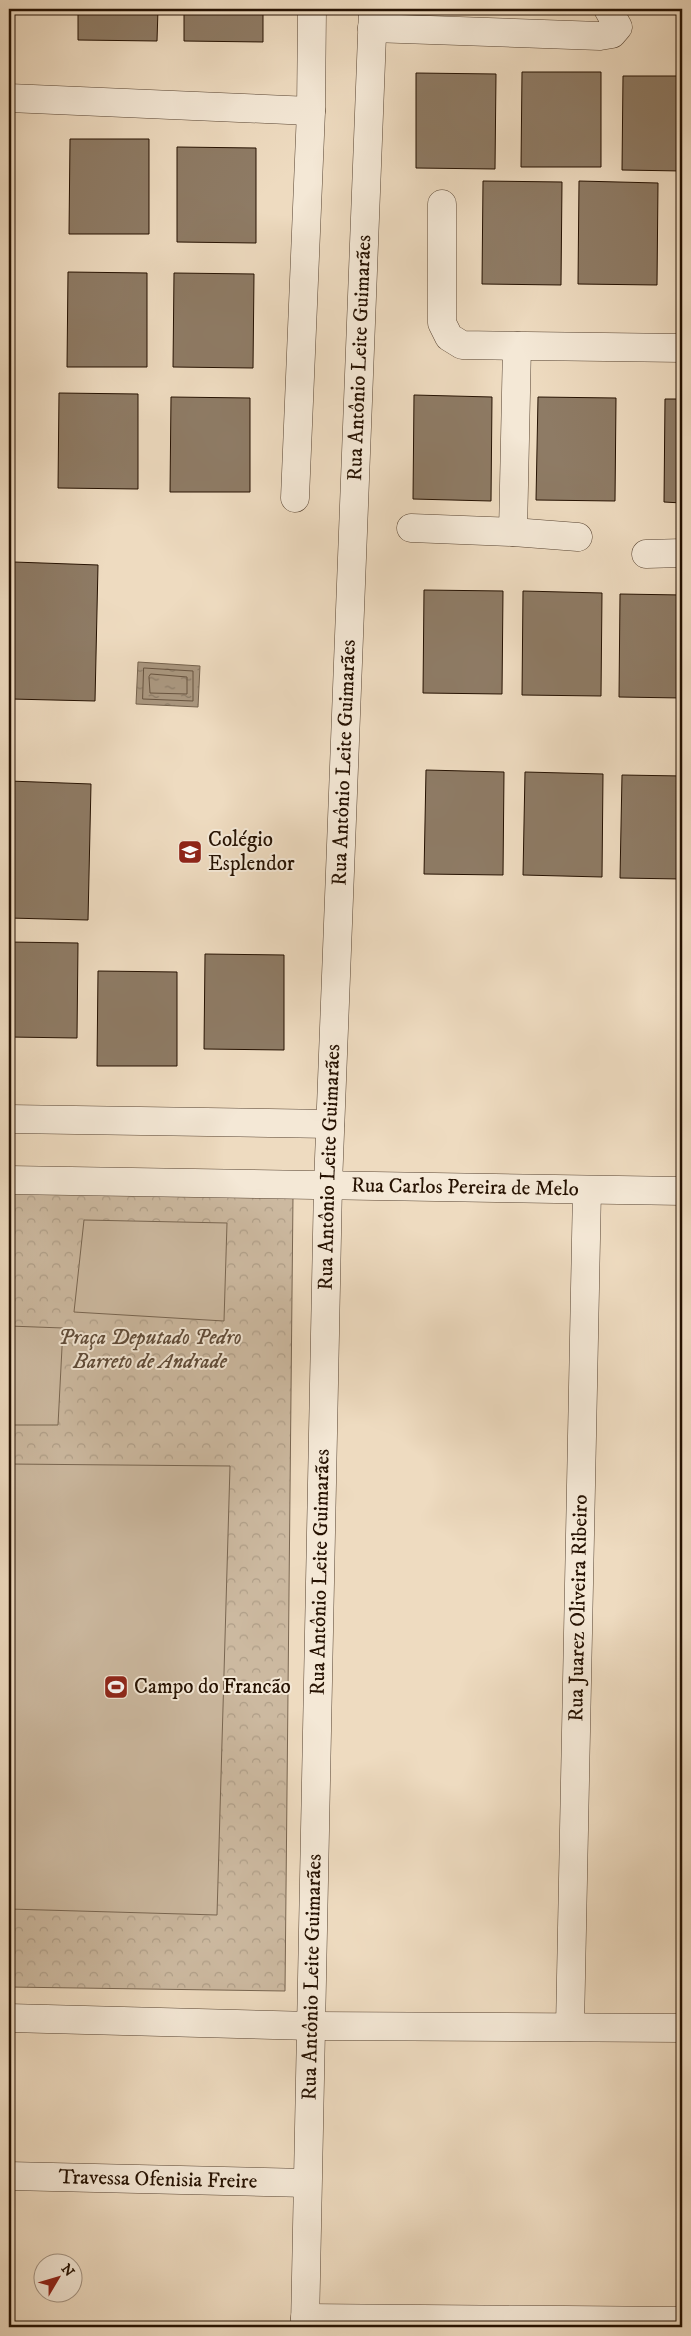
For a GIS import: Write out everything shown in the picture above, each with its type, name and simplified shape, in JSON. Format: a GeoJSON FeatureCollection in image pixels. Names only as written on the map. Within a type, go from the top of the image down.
{"type":"FeatureCollection","features":[{"type":"Feature","properties":{"kind":"street"},"geometry":{"type":"LineString","coordinates":[[295,498],[311,111],[312,9]]}},
{"type":"Feature","properties":{"kind":"street"},"geometry":{"type":"LineString","coordinates":[[372,18],[404,30],[600,36],[612,34],[618,27],[608,9]]}},
{"type":"Feature","properties":{"kind":"street","name":"Rua Antônio Leite Guimarães"},"geometry":{"type":"LineString","coordinates":[[305,2323],[328,1185],[372,18]]}},
{"type":"Feature","properties":{"kind":"street"},"geometry":{"type":"LineString","coordinates":[[9,98],[311,111]]}},
{"type":"Feature","properties":{"kind":"street"},"geometry":{"type":"LineString","coordinates":[[442,204],[442,323],[449,337],[462,345],[682,348]]}},
{"type":"Feature","properties":{"kind":"street"},"geometry":{"type":"LineString","coordinates":[[513,532],[517,346]]}},
{"type":"Feature","properties":{"kind":"street"},"geometry":{"type":"LineString","coordinates":[[411,528],[578,537]]}},
{"type":"Feature","properties":{"kind":"street"},"geometry":{"type":"LineString","coordinates":[[646,554],[682,553]]}},
{"type":"Feature","properties":{"kind":"street"},"geometry":{"type":"LineString","coordinates":[[9,1119],[330,1124]]}},
{"type":"Feature","properties":{"kind":"street","name":"Rua Carlos Pereira de Melo"},"geometry":{"type":"LineString","coordinates":[[9,1180],[682,1191]]}},
{"type":"Feature","properties":{"kind":"street","name":"Rua Juarez Oliveira Ribeiro"},"geometry":{"type":"LineString","coordinates":[[570,2027],[586,1190]]}},
{"type":"Feature","properties":{"kind":"street"},"geometry":{"type":"LineString","coordinates":[[9,2018],[312,2026],[682,2028]]}},
{"type":"Feature","properties":{"kind":"street","name":"Travessa Ofenisia Freire"},"geometry":{"type":"LineString","coordinates":[[9,2176],[307,2183]]}},
{"type":"Feature","properties":{"kind":"street"},"geometry":{"type":"LineString","coordinates":[[305,2323],[682,2321]]}},
{"type":"Feature","properties":{"kind":"green space","name":"Praça Deputado Pedro Barreto de Andrade"},"geometry":{"type":"Polygon","coordinates":[[[9,1191],[293,1196],[285,1991],[9,1987],[9,1191]]]}},
{"type":"Feature","properties":{"kind":"green space"},"geometry":{"type":"Polygon","coordinates":[[[84,1220],[227,1223],[224,1321],[74,1312],[84,1220]]]}},
{"type":"Feature","properties":{"kind":"green space"},"geometry":{"type":"Polygon","coordinates":[[[9,1326],[63,1328],[58,1425],[9,1425],[9,1326]]]}},
{"type":"Feature","properties":{"kind":"green space","name":"Campo do Francão"},"geometry":{"type":"Polygon","coordinates":[[[9,1464],[230,1466],[217,1915],[9,1909],[9,1464]]]}},
{"type":"Feature","properties":{"kind":"water"},"geometry":{"type":"Polygon","coordinates":[[[138,662],[200,666],[198,707],[136,704],[138,662]]]}},
{"type":"Feature","properties":{"kind":"building"},"geometry":{"type":"Polygon","coordinates":[[[78,9],[158,9],[157,41],[78,40],[78,9]]]}},
{"type":"Feature","properties":{"kind":"building"},"geometry":{"type":"Polygon","coordinates":[[[184,9],[263,9],[263,42],[184,41],[184,9]]]}},
{"type":"Feature","properties":{"kind":"building"},"geometry":{"type":"Polygon","coordinates":[[[419,9],[498,9],[498,12],[419,12],[419,9]]]}},
{"type":"Feature","properties":{"kind":"building"},"geometry":{"type":"Polygon","coordinates":[[[522,72],[601,72],[601,167],[521,167],[522,72]]]}},
{"type":"Feature","properties":{"kind":"building"},"geometry":{"type":"Polygon","coordinates":[[[416,73],[496,74],[495,169],[416,168],[416,73]]]}},
{"type":"Feature","properties":{"kind":"building"},"geometry":{"type":"Polygon","coordinates":[[[623,76],[682,76],[682,171],[622,170],[623,76]]]}},
{"type":"Feature","properties":{"kind":"building"},"geometry":{"type":"Polygon","coordinates":[[[70,139],[149,139],[149,234],[69,234],[70,139]]]}},
{"type":"Feature","properties":{"kind":"building"},"geometry":{"type":"Polygon","coordinates":[[[177,147],[256,148],[256,243],[177,242],[177,147]]]}},
{"type":"Feature","properties":{"kind":"building"},"geometry":{"type":"Polygon","coordinates":[[[679,180],[682,180],[682,283],[677,283],[679,180]]]}},
{"type":"Feature","properties":{"kind":"building"},"geometry":{"type":"Polygon","coordinates":[[[483,181],[562,182],[561,285],[482,284],[483,181]]]}},
{"type":"Feature","properties":{"kind":"building"},"geometry":{"type":"Polygon","coordinates":[[[579,181],[658,183],[657,285],[578,284],[579,181]]]}},
{"type":"Feature","properties":{"kind":"building"},"geometry":{"type":"Polygon","coordinates":[[[68,272],[147,273],[147,367],[67,367],[68,272]]]}},
{"type":"Feature","properties":{"kind":"building"},"geometry":{"type":"Polygon","coordinates":[[[174,273],[254,274],[253,368],[173,367],[174,273]]]}},
{"type":"Feature","properties":{"kind":"building"},"geometry":{"type":"Polygon","coordinates":[[[59,393],[138,394],[138,489],[58,488],[59,393]]]}},
{"type":"Feature","properties":{"kind":"building"},"geometry":{"type":"Polygon","coordinates":[[[414,395],[492,397],[491,501],[413,499],[414,395]]]}},
{"type":"Feature","properties":{"kind":"building"},"geometry":{"type":"Polygon","coordinates":[[[171,397],[250,398],[250,492],[170,492],[171,397]]]}},
{"type":"Feature","properties":{"kind":"building"},"geometry":{"type":"Polygon","coordinates":[[[538,397],[616,398],[615,501],[536,500],[538,397]]]}},
{"type":"Feature","properties":{"kind":"building"},"geometry":{"type":"Polygon","coordinates":[[[665,399],[682,399],[682,503],[664,502],[665,399]]]}},
{"type":"Feature","properties":{"kind":"building"},"geometry":{"type":"Polygon","coordinates":[[[14,562],[98,565],[95,701],[11,699],[14,562]]]}},
{"type":"Feature","properties":{"kind":"building"},"geometry":{"type":"Polygon","coordinates":[[[424,590],[503,591],[502,694],[423,693],[424,590]]]}},
{"type":"Feature","properties":{"kind":"building"},"geometry":{"type":"Polygon","coordinates":[[[523,591],[602,593],[601,696],[522,695],[523,591]]]}},
{"type":"Feature","properties":{"kind":"building"},"geometry":{"type":"Polygon","coordinates":[[[620,594],[682,595],[682,698],[619,697],[620,594]]]}},
{"type":"Feature","properties":{"kind":"building"},"geometry":{"type":"Polygon","coordinates":[[[426,770],[504,772],[503,875],[424,874],[426,770]]]}},
{"type":"Feature","properties":{"kind":"building"},"geometry":{"type":"Polygon","coordinates":[[[525,772],[603,774],[602,877],[523,875],[525,772]]]}},
{"type":"Feature","properties":{"kind":"building"},"geometry":{"type":"Polygon","coordinates":[[[622,775],[682,776],[682,879],[620,878],[622,775]]]}},
{"type":"Feature","properties":{"kind":"building"},"geometry":{"type":"Polygon","coordinates":[[[9,781],[91,784],[88,920],[9,918],[9,781]]]}},
{"type":"Feature","properties":{"kind":"building"},"geometry":{"type":"Polygon","coordinates":[[[9,942],[78,943],[77,1038],[9,1037],[9,942]]]}},
{"type":"Feature","properties":{"kind":"building"},"geometry":{"type":"Polygon","coordinates":[[[205,954],[284,955],[284,1050],[204,1049],[205,954]]]}},
{"type":"Feature","properties":{"kind":"building"},"geometry":{"type":"Polygon","coordinates":[[[98,971],[177,972],[177,1066],[97,1066],[98,971]]]}},
{"type":"Feature","properties":{"kind":"place","name":"Colégio Esplendor"},"geometry":{"type":"Point","coordinates":[190,852]}},
{"type":"Feature","properties":{"kind":"place","name":"Campo do Francão"},"geometry":{"type":"Point","coordinates":[116,1687]}}]}
